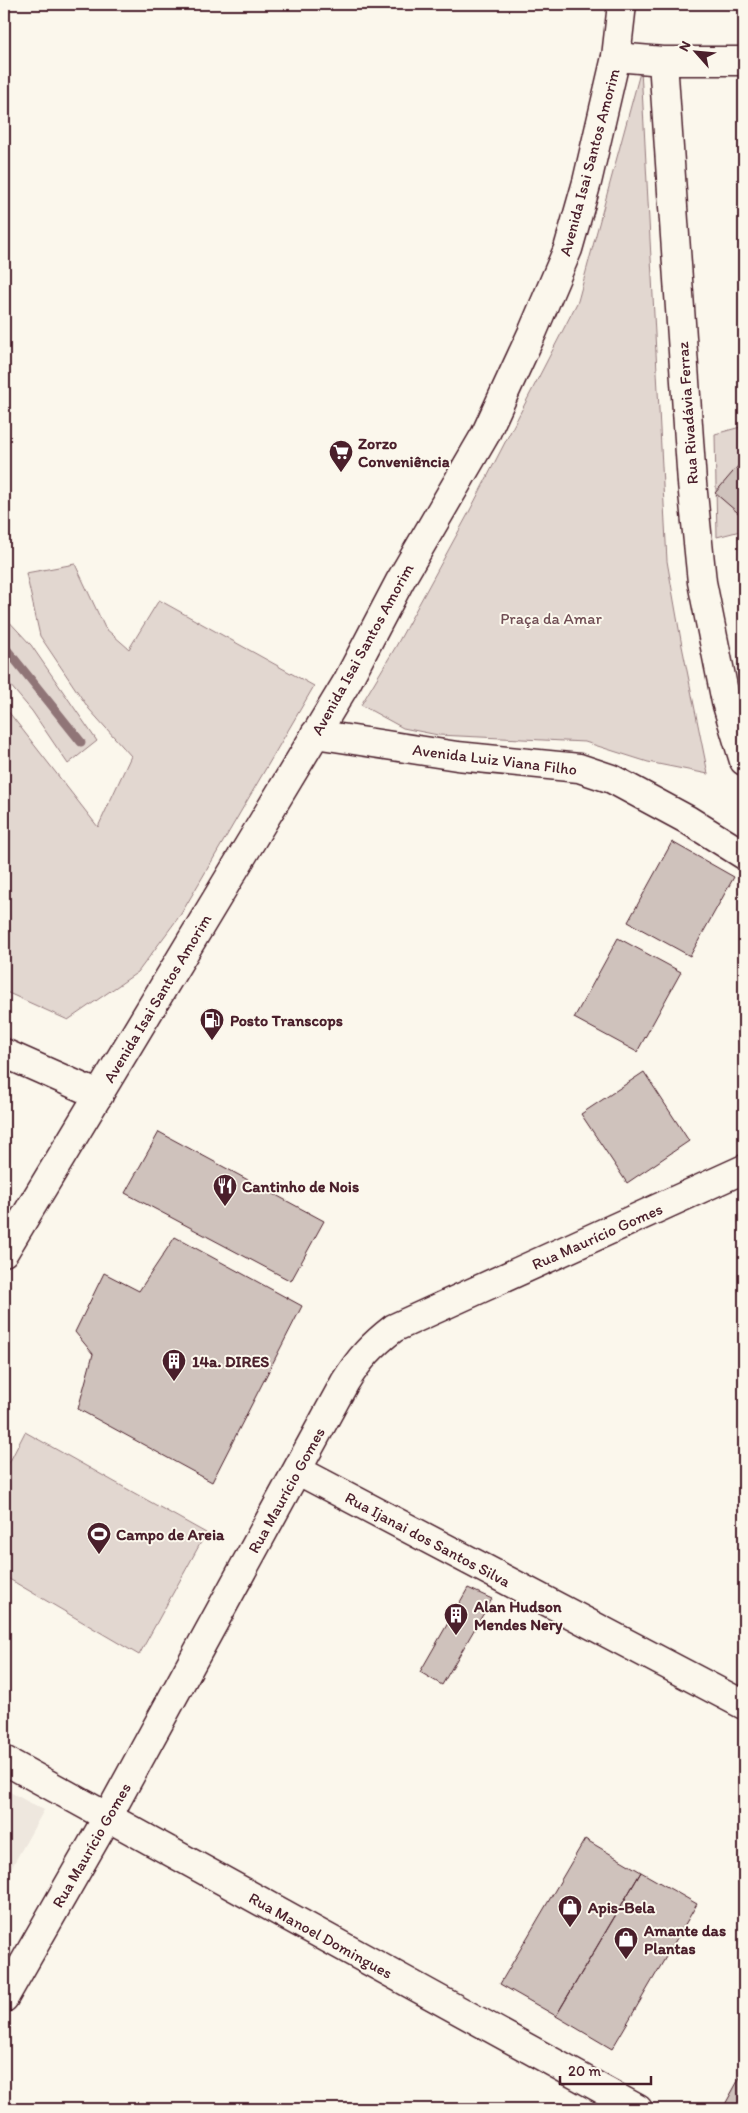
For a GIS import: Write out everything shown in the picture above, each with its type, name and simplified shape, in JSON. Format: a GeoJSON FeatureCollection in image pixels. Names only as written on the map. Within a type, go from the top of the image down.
{"type":"FeatureCollection","features":[{"type":"Feature","properties":{"kind":"street","name":"Avenida Isai Santos Amorim"},"geometry":{"type":"LineString","coordinates":[[4,1252],[347,682],[400,581],[485,436],[568,249],[587,182],[616,57],[622,4]]}},
{"type":"Feature","properties":{"kind":"street"},"geometry":{"type":"LineString","coordinates":[[616,57],[663,61],[744,61]]}},
{"type":"Feature","properties":{"kind":"street","name":"Rua Rivadávia Ferraz"},"geometry":{"type":"LineString","coordinates":[[663,61],[691,473],[702,582],[726,702],[744,761]]}},
{"type":"Feature","properties":{"kind":"street","name":"Avenida Luiz Viana Filho"},"geometry":{"type":"LineString","coordinates":[[314,734],[457,756],[579,768],[612,779],[688,820],[744,855]]}},
{"type":"Feature","properties":{"kind":"street"},"geometry":{"type":"LineString","coordinates":[[4,1053],[99,1095]]}},
{"type":"Feature","properties":{"kind":"street","name":"Rua Maurício Gomes"},"geometry":{"type":"LineString","coordinates":[[4,1998],[107,1818],[345,1382],[372,1344],[394,1328],[744,1169]]}},
{"type":"Feature","properties":{"kind":"street","name":"Rua Ijanai dos Santos Silva"},"geometry":{"type":"LineString","coordinates":[[297,1470],[744,1705]]}},
{"type":"Feature","properties":{"kind":"street","name":"Rua Manoel Domingues"},"geometry":{"type":"LineString","coordinates":[[4,1760],[638,2109]]}},
{"type":"Feature","properties":{"kind":"shaded area"},"geometry":{"type":"Polygon","coordinates":[[[4,1789],[44,1810],[4,1881],[4,1789]]]}},
{"type":"Feature","properties":{"kind":"green space","name":"Praça da Amar"},"geometry":{"type":"Polygon","coordinates":[[[641,69],[667,561],[708,774],[648,762],[585,742],[438,735],[403,728],[361,705],[395,648],[467,516],[578,301],[641,69]]]}},
{"type":"Feature","properties":{"kind":"green space"},"geometry":{"type":"Polygon","coordinates":[[[744,426],[744,530],[717,537],[715,434],[744,426]]]}},
{"type":"Feature","properties":{"kind":"green space"},"geometry":{"type":"Polygon","coordinates":[[[75,564],[105,628],[129,649],[159,600],[314,686],[181,914],[138,972],[68,1020],[4,991],[4,706],[98,827],[131,756],[89,709],[40,636],[26,573],[75,564]]]}},
{"type":"Feature","properties":{"kind":"green space"},"geometry":{"type":"Polygon","coordinates":[[[4,616],[31,645],[97,741],[68,764],[32,711],[4,678],[4,616]]]}},
{"type":"Feature","properties":{"kind":"green space","name":"Campo de Areia"},"geometry":{"type":"Polygon","coordinates":[[[25,1432],[206,1533],[139,1655],[4,1576],[4,1473],[25,1432]]]}},
{"type":"Feature","properties":{"kind":"building"},"geometry":{"type":"Polygon","coordinates":[[[744,459],[744,518],[715,493],[744,459]]]}},
{"type":"Feature","properties":{"kind":"building"},"geometry":{"type":"Polygon","coordinates":[[[672,842],[734,877],[690,956],[628,922],[672,842]]]}},
{"type":"Feature","properties":{"kind":"building"},"geometry":{"type":"Polygon","coordinates":[[[618,938],[681,972],[637,1052],[574,1018],[618,938]]]}},
{"type":"Feature","properties":{"kind":"building"},"geometry":{"type":"Polygon","coordinates":[[[644,1072],[689,1141],[627,1183],[581,1114],[644,1072]]]}},
{"type":"Feature","properties":{"kind":"building","name":"Cantinho de Nois"},"geometry":{"type":"Polygon","coordinates":[[[159,1132],[324,1221],[291,1281],[125,1193],[159,1132]]]}},
{"type":"Feature","properties":{"kind":"building","name":"14a. DIRES"},"geometry":{"type":"Polygon","coordinates":[[[175,1237],[302,1306],[212,1482],[78,1409],[93,1354],[75,1332],[104,1273],[139,1291],[175,1237]]]}},
{"type":"Feature","properties":{"kind":"building","name":"Alan Hudson Mendes Nery"},"geometry":{"type":"Polygon","coordinates":[[[468,1588],[492,1599],[442,1685],[420,1672],[468,1588]]]}},
{"type":"Feature","properties":{"kind":"building","name":"Apis-Bela"},"geometry":{"type":"Polygon","coordinates":[[[585,1839],[641,1872],[556,2016],[500,1984],[585,1839]]]}},
{"type":"Feature","properties":{"kind":"building","name":"Amante das Plantas"},"geometry":{"type":"Polygon","coordinates":[[[641,1872],[697,1904],[612,2049],[556,2016],[641,1872]]]}},
{"type":"Feature","properties":{"kind":"building"},"geometry":{"type":"Polygon","coordinates":[[[744,2070],[744,2109],[723,2108],[744,2070]]]}},
{"type":"Feature","properties":{"kind":"waterway"},"geometry":{"type":"LineString","coordinates":[[4,646],[81,742]]}},
{"type":"Feature","properties":{"kind":"place","name":"Zorzo Conveniência"},"geometry":{"type":"Point","coordinates":[341,473]}},
{"type":"Feature","properties":{"kind":"place","name":"Posto Transcops"},"geometry":{"type":"Point","coordinates":[212,1041]}},
{"type":"Feature","properties":{"kind":"place","name":"Cantinho de Nois"},"geometry":{"type":"Point","coordinates":[225,1207]}},
{"type":"Feature","properties":{"kind":"place","name":"14a. DIRES"},"geometry":{"type":"Point","coordinates":[174,1382]}},
{"type":"Feature","properties":{"kind":"place","name":"Campo de Areia"},"geometry":{"type":"Point","coordinates":[99,1555]}},
{"type":"Feature","properties":{"kind":"place","name":"Alan Hudson Mendes Nery"},"geometry":{"type":"Point","coordinates":[456,1636]}},
{"type":"Feature","properties":{"kind":"place","name":"Apis-Bela"},"geometry":{"type":"Point","coordinates":[570,1928]}},
{"type":"Feature","properties":{"kind":"place","name":"Amante das Plantas"},"geometry":{"type":"Point","coordinates":[626,1960]}}]}
